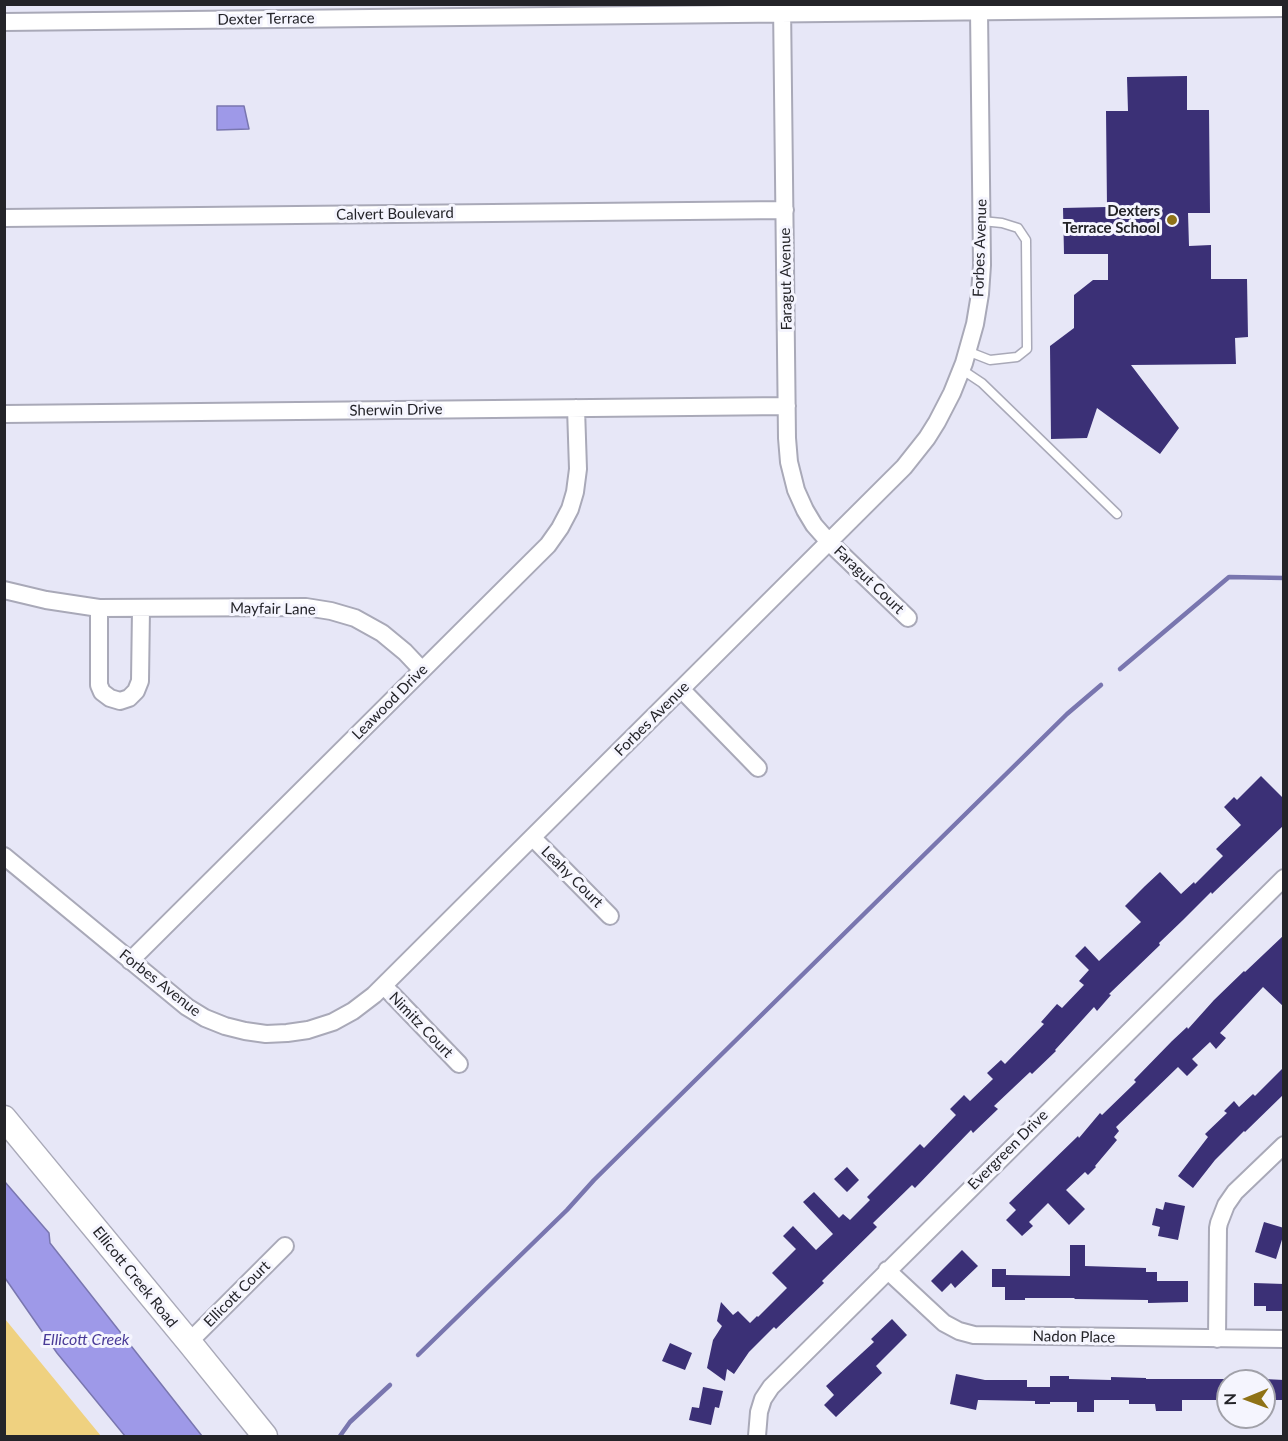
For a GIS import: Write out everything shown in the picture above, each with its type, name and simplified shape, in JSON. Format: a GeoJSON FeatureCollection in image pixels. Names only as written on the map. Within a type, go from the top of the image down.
{"type":"FeatureCollection","features":[{"type":"Feature","properties":{"kind":"street","name":"Dexter Terrace"},"geometry":{"type":"LineString","coordinates":[[4,22],[314,11],[782,9],[979,11],[1284,8]]}},
{"type":"Feature","properties":{"kind":"street","name":"Faragut Avenue"},"geometry":{"type":"LineString","coordinates":[[782,9],[789,462],[796,490],[805,510],[829,542]]}},
{"type":"Feature","properties":{"kind":"street","name":"Forbes Avenue"},"geometry":{"type":"LineString","coordinates":[[4,856],[187,1007],[225,1026],[256,1032],[287,1033],[308,1030],[333,1022],[353,1011],[384,986],[904,467],[937,422],[961,369],[975,324],[980,294],[982,221],[979,11]]}},
{"type":"Feature","properties":{"kind":"street","name":"Calvert Boulevard"},"geometry":{"type":"LineString","coordinates":[[4,218],[785,210]]}},
{"type":"Feature","properties":{"kind":"street","name":"Sherwin Drive"},"geometry":{"type":"LineString","coordinates":[[4,414],[787,406]]}},
{"type":"Feature","properties":{"kind":"street","name":"Leawood Drive"},"geometry":{"type":"LineString","coordinates":[[130,960],[548,545],[570,509],[575,492],[578,469],[576,408]]}},
{"type":"Feature","properties":{"kind":"street","name":"Faragut Court"},"geometry":{"type":"LineString","coordinates":[[829,542],[908,618]]}},
{"type":"Feature","properties":{"kind":"street","name":"Mayfair Lane"},"geometry":{"type":"LineString","coordinates":[[4,590],[46,600],[99,608],[306,607],[331,610],[356,618],[382,633],[422,670]]}},
{"type":"Feature","properties":{"kind":"street"},"geometry":{"type":"LineString","coordinates":[[99,608],[99,685],[102,692],[120,701],[129,698],[136,691],[140,681],[141,609]]}},
{"type":"Feature","properties":{"kind":"street"},"geometry":{"type":"LineString","coordinates":[[681,689],[758,768]]}},
{"type":"Feature","properties":{"kind":"street","name":"Leahy Court"},"geometry":{"type":"LineString","coordinates":[[533,838],[610,916]]}},
{"type":"Feature","properties":{"kind":"street","name":"Evergreen Drive"},"geometry":{"type":"LineString","coordinates":[[757,1437],[759,1412],[763,1399],[771,1387],[1284,878]]}},
{"type":"Feature","properties":{"kind":"street","name":"Nimitz Court"},"geometry":{"type":"LineString","coordinates":[[384,986],[459,1064]]}},
{"type":"Feature","properties":{"kind":"street","name":"Ellicott Creek Road"},"geometry":{"type":"LineString","coordinates":[[4,1118],[265,1437]]}},
{"type":"Feature","properties":{"kind":"street"},"geometry":{"type":"LineString","coordinates":[[1217,1339],[1219,1222],[1226,1205],[1235,1192],[1284,1145]]}},
{"type":"Feature","properties":{"kind":"street","name":"Ellicott Court"},"geometry":{"type":"LineString","coordinates":[[189,1342],[285,1246]]}},
{"type":"Feature","properties":{"kind":"street","name":"Nadon Place"},"geometry":{"type":"LineString","coordinates":[[887,1270],[944,1323],[959,1331],[974,1335],[1284,1339]]}},
{"type":"Feature","properties":{"kind":"lane"},"geometry":{"type":"LineString","coordinates":[[967,351],[990,360],[1017,357],[1027,349],[1026,240],[1018,228],[1002,223],[982,221]]}},
{"type":"Feature","properties":{"kind":"lane"},"geometry":{"type":"LineString","coordinates":[[961,369],[982,383],[1117,514]]}},
{"type":"Feature","properties":{"kind":"shaded area"},"geometry":{"type":"Polygon","coordinates":[[[5,1319],[101,1436],[5,1436],[5,1319]]]}},
{"type":"Feature","properties":{"kind":"water"},"geometry":{"type":"Polygon","coordinates":[[[217,106],[244,106],[249,129],[217,130],[217,106]]]}},
{"type":"Feature","properties":{"kind":"water","name":"Ellicott Creek"},"geometry":{"type":"Polygon","coordinates":[[[5,1182],[49,1233],[50,1243],[202,1436],[125,1436],[57,1353],[5,1278],[5,1182]]]}},
{"type":"Feature","properties":{"kind":"building"},"geometry":{"type":"Polygon","coordinates":[[[1187,76],[1187,110],[1209,110],[1210,213],[1188,213],[1189,246],[1211,245],[1211,279],[1247,279],[1248,337],[1235,338],[1236,364],[1131,365],[1179,428],[1160,454],[1097,408],[1087,438],[1051,439],[1050,346],[1074,328],[1074,295],[1093,280],[1108,280],[1108,254],[1064,254],[1063,208],[1107,207],[1106,111],[1128,111],[1127,77],[1187,76]]]}},
{"type":"Feature","properties":{"kind":"building"},"geometry":{"type":"Polygon","coordinates":[[[1261,776],[1284,799],[1284,825],[1159,943],[1160,945],[1109,994],[1111,995],[1097,1011],[1094,1007],[1056,1051],[994,1106],[998,1109],[973,1133],[971,1130],[915,1188],[912,1185],[873,1223],[877,1227],[822,1281],[824,1283],[749,1352],[734,1374],[727,1369],[725,1381],[707,1368],[713,1340],[722,1326],[717,1321],[721,1302],[733,1315],[738,1311],[750,1323],[787,1288],[772,1273],[796,1249],[783,1236],[793,1226],[816,1250],[833,1234],[803,1202],[814,1192],[839,1218],[843,1214],[850,1220],[870,1200],[867,1197],[920,1144],[924,1148],[956,1115],[950,1109],[964,1095],[970,1101],[993,1079],[987,1073],[1001,1060],[1005,1064],[1044,1024],[1041,1022],[1057,1004],[1062,1008],[1084,985],[1079,981],[1089,970],[1075,956],[1085,946],[1099,961],[1141,922],[1125,906],[1145,886],[1160,872],[1181,894],[1194,882],[1195,884],[1223,856],[1216,849],[1241,825],[1224,807],[1234,797],[1237,800],[1261,776]]]}},
{"type":"Feature","properties":{"kind":"building"},"geometry":{"type":"Polygon","coordinates":[[[1284,935],[1284,1007],[1263,987],[1220,1033],[1226,1038],[1216,1049],[1210,1042],[1192,1059],[1198,1065],[1187,1076],[1178,1067],[1116,1127],[1119,1131],[1114,1137],[1117,1140],[1096,1167],[1088,1175],[1085,1172],[1066,1190],[1085,1209],[1069,1225],[1048,1203],[1029,1222],[1033,1226],[1022,1236],[1006,1220],[1016,1210],[1009,1203],[1078,1136],[1079,1138],[1100,1113],[1102,1115],[1136,1082],[1134,1080],[1172,1041],[1187,1027],[1188,1029],[1214,1000],[1284,935]]]}},
{"type":"Feature","properties":{"kind":"building"},"geometry":{"type":"Polygon","coordinates":[[[1284,1067],[1284,1094],[1215,1160],[1193,1188],[1178,1176],[1208,1137],[1205,1134],[1227,1113],[1224,1111],[1234,1101],[1239,1107],[1253,1094],[1255,1096],[1284,1067]]]}},
{"type":"Feature","properties":{"kind":"building"},"geometry":{"type":"Polygon","coordinates":[[[847,1167],[859,1180],[847,1192],[834,1179],[847,1167]]]}},
{"type":"Feature","properties":{"kind":"building"},"geometry":{"type":"Polygon","coordinates":[[[1165,1202],[1185,1206],[1178,1240],[1158,1236],[1160,1227],[1152,1225],[1156,1208],[1163,1210],[1165,1202]]]}},
{"type":"Feature","properties":{"kind":"building"},"geometry":{"type":"Polygon","coordinates":[[[1264,1222],[1284,1228],[1276,1259],[1255,1252],[1264,1222]]]}},
{"type":"Feature","properties":{"kind":"building"},"geometry":{"type":"Polygon","coordinates":[[[1070,1245],[1085,1245],[1085,1266],[1146,1268],[1146,1272],[1157,1272],[1157,1281],[1188,1281],[1188,1302],[1148,1303],[1148,1300],[1075,1298],[1005,1300],[1005,1287],[992,1287],[992,1269],[1006,1269],[1006,1275],[1070,1276],[1070,1245]]]}},
{"type":"Feature","properties":{"kind":"building"},"geometry":{"type":"Polygon","coordinates":[[[962,1250],[978,1266],[955,1288],[951,1283],[942,1292],[931,1281],[962,1250]]]}},
{"type":"Feature","properties":{"kind":"building"},"geometry":{"type":"Polygon","coordinates":[[[1254,1283],[1284,1284],[1284,1311],[1266,1311],[1266,1306],[1254,1306],[1254,1283]]]}},
{"type":"Feature","properties":{"kind":"building"},"geometry":{"type":"Polygon","coordinates":[[[892,1319],[907,1335],[876,1366],[882,1373],[836,1417],[824,1405],[834,1395],[826,1386],[874,1342],[871,1339],[892,1319]]]}},
{"type":"Feature","properties":{"kind":"building"},"geometry":{"type":"Polygon","coordinates":[[[670,1343],[692,1353],[685,1370],[662,1361],[670,1343]]]}},
{"type":"Feature","properties":{"kind":"building"},"geometry":{"type":"Polygon","coordinates":[[[956,1374],[985,1380],[1027,1380],[1027,1387],[1050,1387],[1050,1376],[1111,1380],[1111,1377],[1216,1379],[1216,1400],[1182,1400],[1182,1411],[1156,1411],[1155,1404],[1129,1404],[1129,1400],[1094,1400],[1094,1412],[1077,1412],[1077,1402],[1035,1404],[1035,1401],[978,1400],[976,1410],[950,1404],[956,1374]]]}},
{"type":"Feature","properties":{"kind":"building"},"geometry":{"type":"Polygon","coordinates":[[[1276,1380],[1284,1380],[1284,1400],[1276,1400],[1276,1380]]]}},
{"type":"Feature","properties":{"kind":"building"},"geometry":{"type":"Polygon","coordinates":[[[703,1387],[723,1391],[719,1408],[715,1407],[711,1425],[689,1420],[692,1407],[699,1408],[703,1387]]]}},
{"type":"Feature","properties":{"kind":"waterway"},"geometry":{"type":"LineString","coordinates":[[1120,669],[1229,577],[1284,578]]}},
{"type":"Feature","properties":{"kind":"waterway"},"geometry":{"type":"LineString","coordinates":[[418,1355],[1067,714],[1101,685]]}},
{"type":"Feature","properties":{"kind":"waterway"},"geometry":{"type":"LineString","coordinates":[[340,1436],[350,1422],[390,1385]]}},
{"type":"Feature","properties":{"kind":"place","name":"Dexters Terrace School"},"geometry":{"type":"Point","coordinates":[1172,220]}}]}
